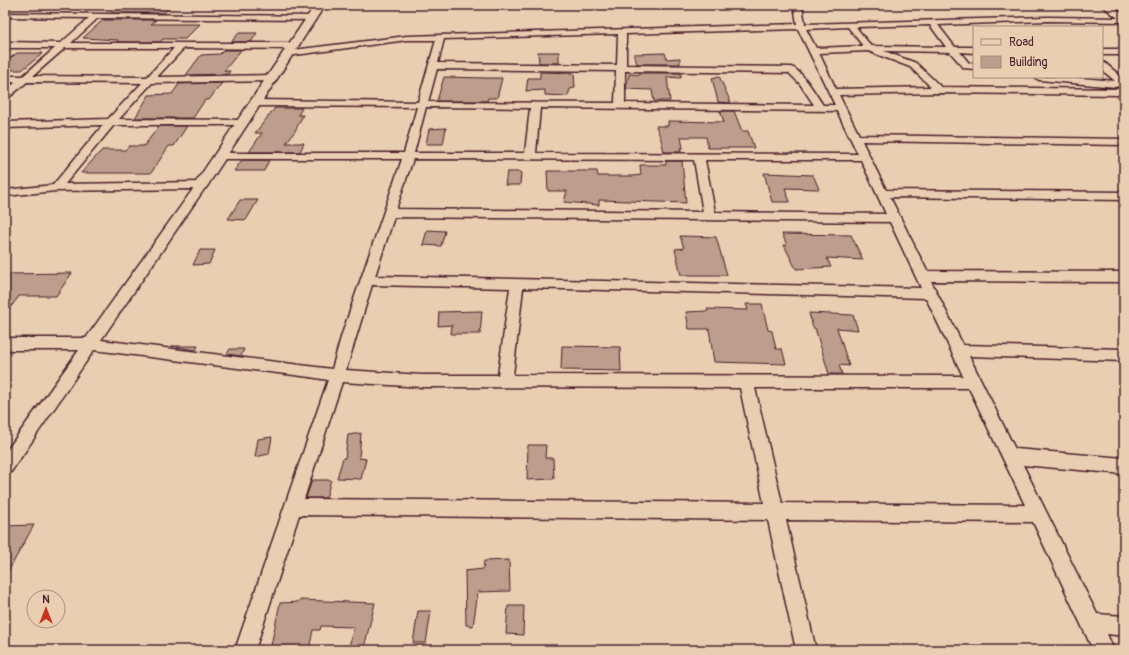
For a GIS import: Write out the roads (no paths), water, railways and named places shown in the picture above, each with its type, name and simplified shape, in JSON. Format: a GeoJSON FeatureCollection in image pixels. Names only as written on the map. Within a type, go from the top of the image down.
{"type":"FeatureCollection","features":[{"type":"Feature","properties":{"kind":"street"},"geometry":{"type":"LineString","coordinates":[[5,466],[12,445],[90,344],[221,156],[320,5]]}},
{"type":"Feature","properties":{"kind":"street"},"geometry":{"type":"LineString","coordinates":[[798,5],[801,26],[812,51],[1104,650]]}},
{"type":"Feature","properties":{"kind":"street"},"geometry":{"type":"LineString","coordinates":[[1105,5],[1124,19]]}},
{"type":"Feature","properties":{"kind":"street"},"geometry":{"type":"LineString","coordinates":[[50,16],[59,8]]}},
{"type":"Feature","properties":{"kind":"street"},"geometry":{"type":"LineString","coordinates":[[130,16],[138,9]]}},
{"type":"Feature","properties":{"kind":"street"},"geometry":{"type":"LineString","coordinates":[[6,16],[231,14],[312,18]]}},
{"type":"Feature","properties":{"kind":"street"},"geometry":{"type":"LineString","coordinates":[[5,96],[61,45],[96,16]]}},
{"type":"Feature","properties":{"kind":"street"},"geometry":{"type":"LineString","coordinates":[[1048,19],[1057,26]]}},
{"type":"Feature","properties":{"kind":"street"},"geometry":{"type":"LineString","coordinates":[[5,45],[181,46],[290,50],[407,38],[933,22],[1124,19]]}},
{"type":"Feature","properties":{"kind":"street"},"geometry":{"type":"LineString","coordinates":[[933,22],[952,49],[967,66],[973,66]]}},
{"type":"Feature","properties":{"kind":"street"},"geometry":{"type":"LineString","coordinates":[[850,25],[869,48],[913,65],[939,90]]}},
{"type":"Feature","properties":{"kind":"street"},"geometry":{"type":"LineString","coordinates":[[620,106],[622,32]]}},
{"type":"Feature","properties":{"kind":"street"},"geometry":{"type":"LineString","coordinates":[[245,650],[337,376],[408,157],[441,37]]}},
{"type":"Feature","properties":{"kind":"street"},"geometry":{"type":"LineString","coordinates":[[56,188],[112,122],[181,46]]}},
{"type":"Feature","properties":{"kind":"street"},"geometry":{"type":"LineString","coordinates":[[812,51],[869,48],[973,50]]}},
{"type":"Feature","properties":{"kind":"street"},"geometry":{"type":"LineString","coordinates":[[1103,52],[1124,52]]}},
{"type":"Feature","properties":{"kind":"street"},"geometry":{"type":"LineString","coordinates":[[433,66],[791,70],[803,82],[820,107]]}},
{"type":"Feature","properties":{"kind":"street"},"geometry":{"type":"LineString","coordinates":[[1103,66],[1124,84]]}},
{"type":"Feature","properties":{"kind":"street"},"geometry":{"type":"LineString","coordinates":[[5,79],[150,80],[271,78]]}},
{"type":"Feature","properties":{"kind":"street"},"geometry":{"type":"LineString","coordinates":[[1051,78],[1124,84]]}},
{"type":"Feature","properties":{"kind":"street"},"geometry":{"type":"LineString","coordinates":[[833,92],[939,90],[1124,92]]}},
{"type":"Feature","properties":{"kind":"street"},"geometry":{"type":"LineString","coordinates":[[256,103],[840,108]]}},
{"type":"Feature","properties":{"kind":"street"},"geometry":{"type":"LineString","coordinates":[[530,157],[535,105]]}},
{"type":"Feature","properties":{"kind":"street"},"geometry":{"type":"LineString","coordinates":[[5,125],[112,122],[242,123]]}},
{"type":"Feature","properties":{"kind":"street"},"geometry":{"type":"LineString","coordinates":[[855,138],[1124,142]]}},
{"type":"Feature","properties":{"kind":"street"},"geometry":{"type":"LineString","coordinates":[[221,156],[864,157]]}},
{"type":"Feature","properties":{"kind":"street"},"geometry":{"type":"LineString","coordinates":[[699,157],[710,216]]}},
{"type":"Feature","properties":{"kind":"street"},"geometry":{"type":"LineString","coordinates":[[5,193],[56,188],[201,184]]}},
{"type":"Feature","properties":{"kind":"street"},"geometry":{"type":"LineString","coordinates":[[882,193],[1124,196]]}},
{"type":"Feature","properties":{"kind":"street"},"geometry":{"type":"LineString","coordinates":[[389,213],[894,218]]}},
{"type":"Feature","properties":{"kind":"street"},"geometry":{"type":"LineString","coordinates":[[922,276],[1124,277]]}},
{"type":"Feature","properties":{"kind":"street"},"geometry":{"type":"LineString","coordinates":[[367,280],[930,293]]}},
{"type":"Feature","properties":{"kind":"street"},"geometry":{"type":"LineString","coordinates":[[505,381],[517,283]]}},
{"type":"Feature","properties":{"kind":"street"},"geometry":{"type":"LineString","coordinates":[[5,344],[90,344],[310,371],[337,376],[422,381],[973,382]]}},
{"type":"Feature","properties":{"kind":"street"},"geometry":{"type":"LineString","coordinates":[[958,350],[1124,355]]}},
{"type":"Feature","properties":{"kind":"street"},"geometry":{"type":"LineString","coordinates":[[746,382],[806,650]]}},
{"type":"Feature","properties":{"kind":"street"},"geometry":{"type":"LineString","coordinates":[[1010,456],[1124,466]]}},
{"type":"Feature","properties":{"kind":"street"},"geometry":{"type":"LineString","coordinates":[[292,507],[1038,514]]}},
{"type":"Feature","properties":{"kind":"street"},"geometry":{"type":"LineString","coordinates":[[1091,623],[1124,626]]}}]}
